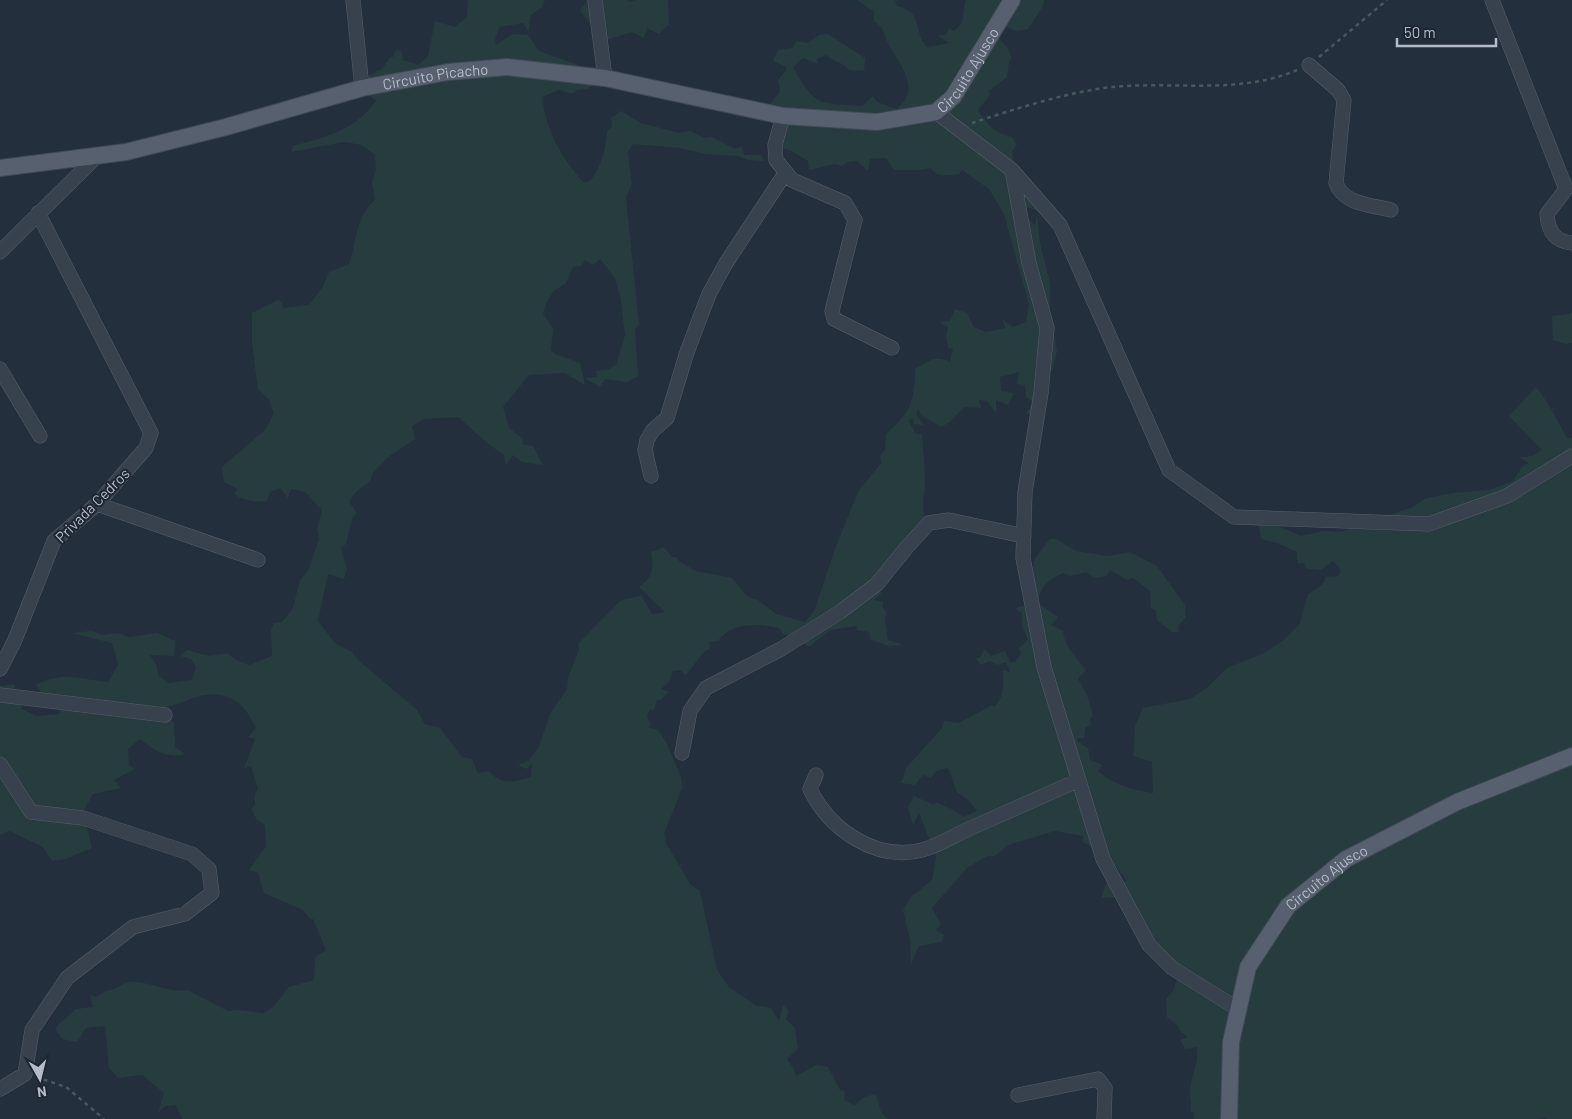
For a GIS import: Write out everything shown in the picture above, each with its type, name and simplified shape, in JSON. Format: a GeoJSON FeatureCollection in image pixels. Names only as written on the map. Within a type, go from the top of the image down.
{"type":"FeatureCollection","features":[{"type":"Feature","properties":{"kind":"main road","name":"Circuito Ajusco"},"geometry":{"type":"LineString","coordinates":[[877,122],[936,112],[953,97],[1012,0]]}},
{"type":"Feature","properties":{"kind":"main road","name":"Circuito Picacho"},"geometry":{"type":"LineString","coordinates":[[0,168],[126,152],[226,127],[362,88],[448,72],[507,67],[606,78],[783,116],[877,122]]}},
{"type":"Feature","properties":{"kind":"main road","name":"Circuito Ajusco"},"geometry":{"type":"LineString","coordinates":[[1229,1119],[1231,1042],[1248,967],[1288,906],[1346,858],[1456,802],[1572,756]]}},
{"type":"Feature","properties":{"kind":"street"},"geometry":{"type":"LineString","coordinates":[[353,0],[362,88]]}},
{"type":"Feature","properties":{"kind":"street"},"geometry":{"type":"LineString","coordinates":[[595,0],[606,78]]}},
{"type":"Feature","properties":{"kind":"street"},"geometry":{"type":"LineString","coordinates":[[1492,0],[1569,190],[1547,214],[1548,226],[1553,235],[1562,242],[1572,243]]}},
{"type":"Feature","properties":{"kind":"street"},"geometry":{"type":"LineString","coordinates":[[1309,65],[1338,90],[1344,100],[1336,183],[1339,192],[1345,198],[1391,210]]}},
{"type":"Feature","properties":{"kind":"street"},"geometry":{"type":"LineString","coordinates":[[936,112],[1012,170],[1060,226],[1170,470],[1234,517],[1430,524],[1507,496],[1572,456]]}},
{"type":"Feature","properties":{"kind":"street"},"geometry":{"type":"LineString","coordinates":[[783,116],[775,145],[776,160],[792,180],[845,203],[855,220],[832,311],[834,319],[892,348]]}},
{"type":"Feature","properties":{"kind":"street"},"geometry":{"type":"LineString","coordinates":[[0,252],[97,156]]}},
{"type":"Feature","properties":{"kind":"street"},"geometry":{"type":"LineString","coordinates":[[1012,170],[1029,263],[1047,328],[1041,393],[1025,492],[1023,558],[1044,667],[1103,859],[1149,945],[1172,968],[1238,1009]]}},
{"type":"Feature","properties":{"kind":"street"},"geometry":{"type":"LineString","coordinates":[[650,476],[645,450],[647,440],[653,430],[667,418],[692,336],[709,294],[726,262],[786,172]]}},
{"type":"Feature","properties":{"kind":"street","name":"Privada Cedros"},"geometry":{"type":"LineString","coordinates":[[0,669],[14,642],[54,541],[97,504],[146,448],[151,433],[38,213]]}},
{"type":"Feature","properties":{"kind":"street"},"geometry":{"type":"LineString","coordinates":[[0,368],[40,436]]}},
{"type":"Feature","properties":{"kind":"street"},"geometry":{"type":"LineString","coordinates":[[97,504],[258,560]]}},
{"type":"Feature","properties":{"kind":"street"},"geometry":{"type":"LineString","coordinates":[[682,753],[690,711],[706,688],[781,649],[840,612],[877,584],[906,547],[929,523],[949,520],[1024,536]]}},
{"type":"Feature","properties":{"kind":"street"},"geometry":{"type":"LineString","coordinates":[[0,695],[165,715]]}},
{"type":"Feature","properties":{"kind":"street"},"geometry":{"type":"LineString","coordinates":[[0,764],[31,812],[83,818],[192,854],[209,869],[212,893],[185,914],[134,927],[67,978],[32,1030],[25,1074],[0,1089]]}},
{"type":"Feature","properties":{"kind":"street"},"geometry":{"type":"LineString","coordinates":[[816,775],[810,789],[815,799],[840,830],[858,842],[890,851],[921,850],[1079,780]]}},
{"type":"Feature","properties":{"kind":"street"},"geometry":{"type":"LineString","coordinates":[[1018,1095],[1098,1079],[1103,1082],[1105,1088],[1104,1119]]}},
{"type":"Feature","properties":{"kind":"path"},"geometry":{"type":"LineString","coordinates":[[957,128],[1026,106],[1112,87],[1250,83],[1285,75],[1309,65],[1386,0]]}},
{"type":"Feature","properties":{"kind":"path"},"geometry":{"type":"LineString","coordinates":[[25,1074],[66,1087],[104,1119]]}},
{"type":"Feature","properties":{"kind":"green space"},"geometry":{"type":"Polygon","coordinates":[[[468,0],[545,0],[542,7],[531,15],[529,32],[523,23],[500,27],[495,39],[496,45],[512,34],[528,35],[539,51],[586,68],[592,84],[589,89],[577,90],[572,94],[559,90],[542,97],[551,133],[561,153],[583,182],[590,181],[597,169],[604,151],[607,131],[612,127],[611,118],[621,111],[641,123],[679,133],[690,131],[705,138],[712,137],[735,149],[742,146],[744,155],[761,155],[764,161],[748,160],[738,156],[705,154],[680,148],[633,144],[628,152],[632,184],[626,197],[639,325],[635,330],[638,376],[627,382],[605,379],[600,387],[585,378],[597,377],[596,371],[607,370],[616,365],[625,335],[620,296],[615,278],[600,259],[593,265],[585,260],[581,266],[573,267],[566,283],[554,291],[546,303],[543,314],[553,328],[551,350],[555,354],[580,363],[585,385],[565,373],[529,375],[503,407],[509,428],[522,438],[523,444],[533,446],[543,465],[522,462],[513,455],[506,465],[504,455],[458,417],[424,419],[412,426],[415,439],[388,457],[373,473],[370,481],[356,492],[349,502],[357,513],[352,518],[346,544],[341,548],[347,569],[344,579],[328,574],[318,621],[335,643],[352,652],[357,659],[417,710],[425,724],[440,728],[462,757],[472,759],[478,773],[489,771],[499,779],[508,782],[531,777],[532,763],[527,769],[518,765],[529,760],[539,747],[550,714],[567,689],[568,677],[579,650],[578,644],[620,601],[641,595],[652,614],[665,612],[639,587],[650,576],[651,552],[664,547],[672,557],[676,557],[680,562],[696,571],[732,578],[747,596],[758,600],[776,614],[805,622],[815,609],[836,546],[858,492],[881,463],[880,456],[885,450],[886,434],[901,419],[910,405],[914,390],[915,369],[924,363],[936,359],[950,362],[953,349],[948,348],[946,337],[948,327],[940,322],[950,321],[955,309],[967,313],[974,327],[986,332],[1005,328],[1003,320],[1013,327],[1026,322],[1029,304],[1004,214],[989,189],[962,170],[959,174],[943,176],[937,174],[931,168],[894,170],[886,158],[870,159],[868,171],[857,161],[848,162],[842,166],[835,164],[809,170],[808,161],[790,150],[781,148],[781,131],[769,116],[770,104],[780,92],[778,80],[786,70],[786,67],[773,61],[778,50],[792,48],[797,41],[808,43],[819,35],[828,34],[865,58],[864,71],[849,70],[826,55],[817,59],[818,64],[803,58],[793,67],[807,90],[813,96],[827,103],[862,106],[873,96],[877,102],[897,109],[908,93],[905,73],[882,28],[874,21],[874,12],[857,0],[895,0],[897,6],[906,9],[915,18],[920,35],[927,47],[949,43],[937,35],[945,35],[950,28],[954,31],[962,23],[965,1],[1044,0],[1043,6],[1028,29],[1016,31],[1003,26],[993,32],[1007,47],[1012,58],[1009,62],[1007,77],[989,91],[990,95],[978,110],[992,128],[1006,136],[1012,137],[1017,145],[1012,151],[1015,169],[1039,211],[1027,207],[1023,214],[1035,225],[1037,214],[1040,243],[1050,283],[1050,313],[1057,351],[1053,369],[1039,383],[1041,413],[1026,414],[1033,402],[1026,397],[1025,385],[1017,384],[1019,372],[1000,377],[1001,391],[1014,393],[1008,405],[996,400],[996,413],[987,401],[979,400],[981,408],[964,407],[950,422],[941,427],[921,415],[918,409],[916,415],[924,425],[914,424],[913,418],[908,420],[915,433],[922,435],[925,518],[880,585],[881,594],[874,600],[883,602],[883,608],[887,613],[885,620],[888,640],[903,645],[888,646],[870,639],[869,632],[857,630],[856,626],[830,630],[809,647],[792,636],[783,634],[779,628],[763,625],[737,627],[723,635],[718,641],[709,642],[710,648],[704,652],[686,675],[680,670],[673,671],[669,682],[661,689],[669,692],[661,700],[657,700],[654,710],[650,709],[647,717],[651,724],[648,727],[658,730],[666,742],[681,777],[682,788],[664,834],[666,843],[690,884],[700,891],[717,970],[729,987],[755,1005],[771,1008],[779,1021],[783,1005],[789,1011],[786,1019],[795,1028],[798,1049],[787,1059],[794,1069],[796,1076],[816,1065],[828,1067],[840,1090],[845,1091],[844,1100],[855,1105],[864,1097],[876,1094],[881,1112],[888,1119],[182,1119],[176,1105],[166,1106],[158,1112],[164,1093],[142,1075],[118,1078],[109,1068],[105,1026],[86,1028],[77,1042],[62,1039],[55,1029],[75,1009],[93,1007],[90,995],[97,997],[103,992],[128,982],[143,983],[180,991],[187,990],[228,1011],[264,1013],[273,1007],[289,987],[314,980],[315,957],[326,950],[313,919],[310,919],[303,910],[264,893],[258,873],[249,870],[266,846],[265,825],[257,820],[251,809],[255,805],[255,794],[258,789],[251,766],[244,768],[255,739],[248,737],[256,728],[241,705],[227,697],[210,695],[196,697],[169,706],[167,713],[174,723],[175,747],[185,754],[166,755],[155,750],[140,739],[128,749],[129,765],[135,769],[114,780],[121,788],[93,794],[83,811],[92,848],[65,859],[52,861],[43,847],[9,831],[0,835],[0,686],[14,684],[22,709],[36,716],[59,714],[63,703],[46,697],[35,685],[54,678],[63,677],[108,682],[118,665],[112,643],[72,633],[92,631],[103,635],[117,633],[129,637],[157,633],[175,641],[174,656],[150,655],[157,666],[158,675],[168,683],[192,680],[196,667],[191,659],[180,656],[187,650],[210,656],[227,653],[236,660],[249,665],[272,656],[271,630],[274,623],[282,622],[293,608],[300,580],[308,571],[319,539],[317,530],[322,510],[305,492],[291,489],[288,498],[280,488],[270,492],[267,501],[263,502],[242,498],[234,494],[238,489],[224,482],[222,467],[266,429],[274,413],[269,400],[258,389],[252,344],[252,313],[278,300],[282,302],[283,308],[309,305],[322,288],[329,272],[349,264],[360,222],[368,207],[375,200],[372,182],[376,170],[375,155],[362,145],[344,142],[291,152],[293,146],[328,136],[349,126],[358,119],[376,101],[364,90],[369,75],[382,69],[390,57],[393,57],[396,49],[402,53],[403,60],[418,65],[428,56],[435,21],[455,27],[467,17],[468,0]]]}},
{"type":"Feature","properties":{"kind":"green space"},"geometry":{"type":"Polygon","coordinates":[[[588,0],[627,0],[630,2],[636,0],[668,0],[669,24],[659,34],[647,28],[644,38],[632,32],[603,41],[580,10],[588,0]]]}},
{"type":"Feature","properties":{"kind":"green space"},"geometry":{"type":"Polygon","coordinates":[[[1572,312],[1572,343],[1566,344],[1553,340],[1552,316],[1572,312]]]}},
{"type":"Feature","properties":{"kind":"green space"},"geometry":{"type":"Polygon","coordinates":[[[1536,387],[1549,405],[1567,438],[1572,438],[1572,1119],[1547,1119],[1546,1117],[1536,1119],[1194,1119],[1194,1113],[1190,1111],[1190,1090],[1196,1063],[1197,1047],[1185,1049],[1180,1040],[1187,1037],[1167,1017],[1166,999],[1173,991],[1177,979],[1118,897],[1101,898],[1110,874],[1119,882],[1127,881],[1107,854],[1083,842],[1083,836],[1055,831],[1008,845],[995,856],[987,856],[967,868],[932,908],[941,924],[936,930],[944,935],[942,942],[919,946],[911,964],[910,940],[903,910],[911,897],[932,880],[936,857],[919,813],[913,825],[908,807],[914,796],[934,805],[936,802],[954,810],[963,817],[977,811],[967,799],[957,792],[948,768],[936,771],[931,778],[923,775],[915,785],[901,783],[906,768],[942,728],[944,721],[959,723],[992,705],[994,707],[998,703],[1003,690],[1003,670],[1010,672],[1006,662],[997,665],[990,661],[981,665],[976,659],[980,657],[985,649],[991,656],[1005,651],[1010,662],[1015,662],[1021,654],[1019,648],[1028,640],[1022,626],[1022,613],[1015,609],[1021,606],[1030,606],[1031,577],[1035,558],[1050,539],[1056,539],[1076,551],[1107,556],[1130,552],[1157,566],[1185,605],[1186,617],[1178,626],[1179,632],[1172,632],[1157,620],[1156,611],[1151,608],[1150,591],[1133,578],[1127,580],[1110,570],[1106,576],[1094,578],[1086,572],[1070,576],[1063,573],[1046,584],[1039,597],[1038,603],[1058,617],[1051,625],[1063,631],[1068,647],[1086,670],[1078,679],[1087,695],[1093,715],[1090,719],[1091,725],[1085,728],[1084,738],[1077,738],[1078,742],[1088,748],[1090,760],[1103,765],[1098,771],[1104,776],[1124,786],[1153,793],[1152,762],[1133,756],[1135,726],[1143,708],[1190,699],[1208,687],[1227,668],[1262,654],[1284,640],[1300,623],[1308,594],[1322,585],[1326,577],[1338,576],[1341,570],[1333,561],[1321,570],[1307,569],[1304,563],[1298,564],[1297,552],[1277,543],[1261,539],[1259,525],[1278,526],[1301,536],[1323,531],[1342,532],[1413,507],[1424,499],[1452,493],[1489,490],[1513,481],[1522,467],[1528,463],[1520,457],[1532,456],[1542,450],[1509,416],[1536,387]]]}}]}
